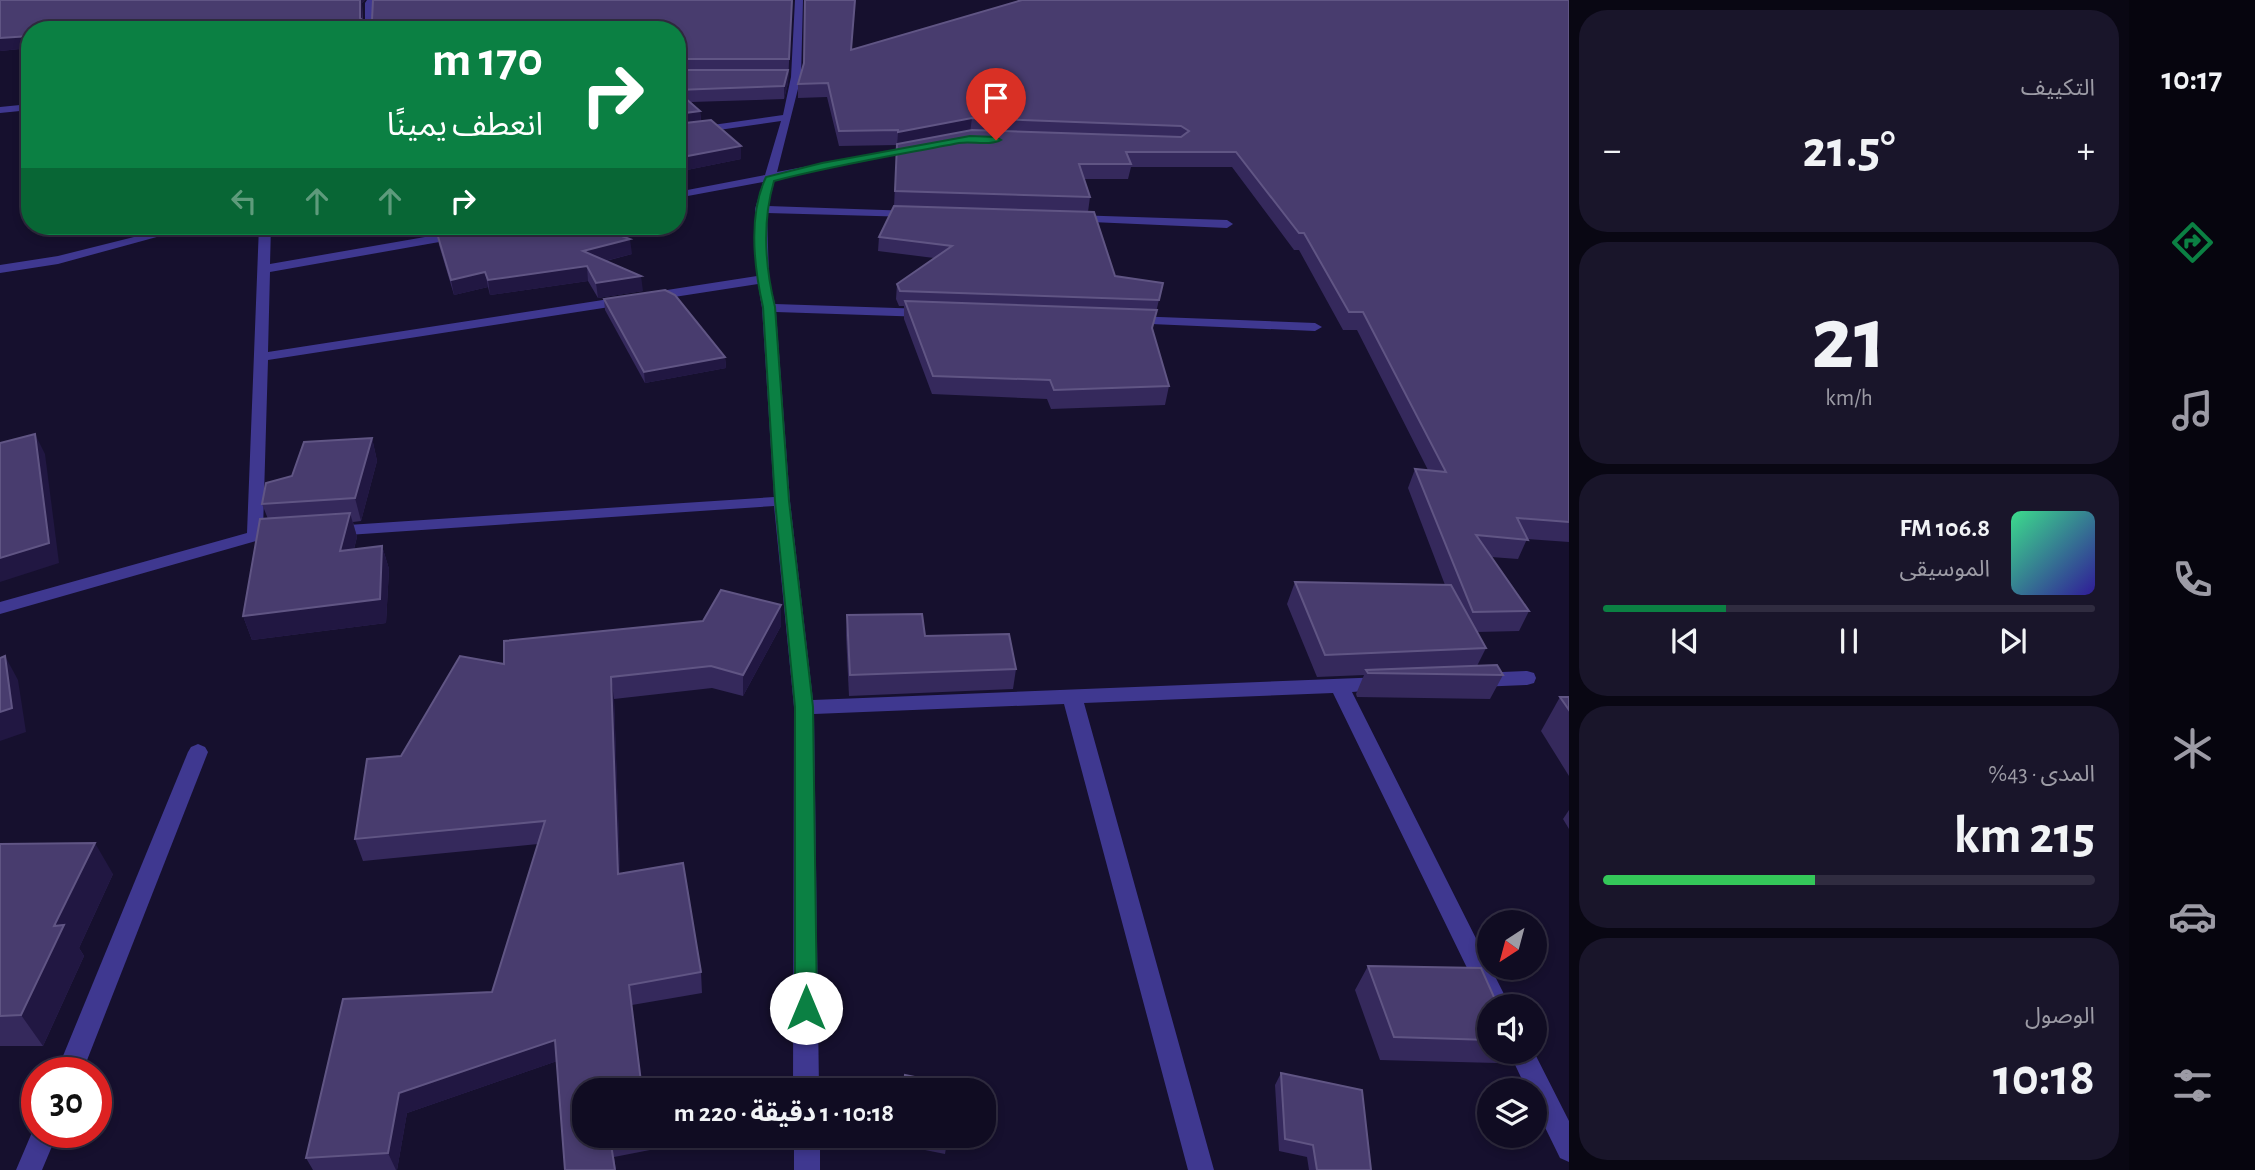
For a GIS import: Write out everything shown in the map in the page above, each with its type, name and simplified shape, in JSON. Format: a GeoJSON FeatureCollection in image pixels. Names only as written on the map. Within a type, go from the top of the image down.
{"type":"FeatureCollection","features":[{"type":"Feature","properties":{"kind":"street"},"geometry":{"type":"LineString","coordinates":[[799,0],[787,117],[761,209],[763,279],[769,307],[782,501],[804,707],[806,1078]]}},
{"type":"Feature","properties":{"kind":"street"},"geometry":{"type":"LineString","coordinates":[[369,21],[370,2],[382,3]]}},
{"type":"Feature","properties":{"kind":"street"},"geometry":{"type":"LineString","coordinates":[[0,110],[21,108]]}},
{"type":"Feature","properties":{"kind":"street"},"geometry":{"type":"LineString","coordinates":[[686,132],[787,117]]}},
{"type":"Feature","properties":{"kind":"street"},"geometry":{"type":"LineString","coordinates":[[686,193],[930,146]]}},
{"type":"Feature","properties":{"kind":"street"},"geometry":{"type":"LineString","coordinates":[[761,209],[925,214]]}},
{"type":"Feature","properties":{"kind":"street"},"geometry":{"type":"LineString","coordinates":[[1062,219],[1227,224]]}},
{"type":"Feature","properties":{"kind":"street"},"geometry":{"type":"LineString","coordinates":[[0,269],[58,260],[156,235]]}},
{"type":"Feature","properties":{"kind":"street"},"geometry":{"type":"LineString","coordinates":[[255,536],[265,235]]}},
{"type":"Feature","properties":{"kind":"street"},"geometry":{"type":"LineString","coordinates":[[264,269],[456,235]]}},
{"type":"Feature","properties":{"kind":"street"},"geometry":{"type":"LineString","coordinates":[[261,357],[763,279]]}},
{"type":"Feature","properties":{"kind":"street"},"geometry":{"type":"LineString","coordinates":[[769,307],[946,314]]}},
{"type":"Feature","properties":{"kind":"street"},"geometry":{"type":"LineString","coordinates":[[1124,320],[1315,327]]}},
{"type":"Feature","properties":{"kind":"street"},"geometry":{"type":"LineString","coordinates":[[0,608],[255,536],[782,501]]}},
{"type":"Feature","properties":{"kind":"street"},"geometry":{"type":"LineString","coordinates":[[1460,681],[1527,678]]}},
{"type":"Feature","properties":{"kind":"street"},"geometry":{"type":"LineString","coordinates":[[804,707],[1406,683]]}},
{"type":"Feature","properties":{"kind":"street"},"geometry":{"type":"LineString","coordinates":[[1339,686],[1492,994]]}},
{"type":"Feature","properties":{"kind":"street"},"geometry":{"type":"LineString","coordinates":[[1072,696],[1201,1170]]}},
{"type":"Feature","properties":{"kind":"street"},"geometry":{"type":"LineString","coordinates":[[75,1057],[198,752]]}},
{"type":"Feature","properties":{"kind":"street"},"geometry":{"type":"LineString","coordinates":[[1527,1064],[1569,1149]]}},
{"type":"Feature","properties":{"kind":"street"},"geometry":{"type":"LineString","coordinates":[[29,1170],[38,1148]]}},
{"type":"Feature","properties":{"kind":"street"},"geometry":{"type":"LineString","coordinates":[[807,1148],[807,1170]]}},
{"type":"Feature","properties":{"kind":"building"},"geometry":{"type":"Polygon","coordinates":[[[0,0],[360,0],[360,18],[363,21],[21,21],[21,37],[0,38],[0,0]]]}},
{"type":"Feature","properties":{"kind":"building"},"geometry":{"type":"Polygon","coordinates":[[[373,0],[792,0],[789,59],[686,59],[686,21],[363,21],[372,20],[373,0]]]}},
{"type":"Feature","properties":{"kind":"building"},"geometry":{"type":"Polygon","coordinates":[[[805,0],[855,0],[851,50],[1022,0],[1569,0],[1569,522],[1517,518],[1528,540],[1476,535],[1529,611],[1473,612],[1415,469],[1446,472],[1363,312],[1349,312],[1304,233],[1299,233],[1236,152],[1126,152],[1131,164],[1079,164],[1090,197],[895,191],[897,144],[972,130],[1181,137],[1189,131],[1181,126],[972,118],[898,132],[839,131],[828,83],[798,84],[804,63],[805,0]]]}},
{"type":"Feature","properties":{"kind":"building"},"geometry":{"type":"Polygon","coordinates":[[[686,70],[788,70],[784,86],[686,90],[686,70]]]}},
{"type":"Feature","properties":{"kind":"building"},"geometry":{"type":"Polygon","coordinates":[[[686,99],[700,111],[686,113],[686,99]]]}},
{"type":"Feature","properties":{"kind":"building"},"geometry":{"type":"Polygon","coordinates":[[[711,120],[741,146],[686,156],[686,123],[711,120]]]}},
{"type":"Feature","properties":{"kind":"building"},"geometry":{"type":"Polygon","coordinates":[[[894,206],[1094,212],[1115,276],[1163,283],[1159,300],[900,291],[897,284],[952,246],[879,237],[894,206]]]}},
{"type":"Feature","properties":{"kind":"building"},"geometry":{"type":"Polygon","coordinates":[[[438,235],[619,235],[630,239],[583,251],[641,276],[596,283],[587,266],[488,280],[485,272],[451,280],[438,235]]]}},
{"type":"Feature","properties":{"kind":"building"},"geometry":{"type":"Polygon","coordinates":[[[665,290],[675,295],[725,357],[644,372],[604,299],[665,290]]]}},
{"type":"Feature","properties":{"kind":"building"},"geometry":{"type":"Polygon","coordinates":[[[905,301],[1157,310],[1152,328],[1169,386],[1054,390],[1050,380],[933,376],[905,301]]]}},
{"type":"Feature","properties":{"kind":"building"},"geometry":{"type":"Polygon","coordinates":[[[35,434],[49,543],[0,558],[0,443],[35,434]]]}},
{"type":"Feature","properties":{"kind":"building"},"geometry":{"type":"Polygon","coordinates":[[[372,438],[355,498],[262,504],[266,483],[292,476],[304,442],[372,438]]]}},
{"type":"Feature","properties":{"kind":"building"},"geometry":{"type":"Polygon","coordinates":[[[350,513],[340,551],[382,546],[380,599],[243,616],[260,519],[350,513]]]}},
{"type":"Feature","properties":{"kind":"building"},"geometry":{"type":"Polygon","coordinates":[[[1295,582],[1451,585],[1486,648],[1325,655],[1295,582]]]}},
{"type":"Feature","properties":{"kind":"building"},"geometry":{"type":"Polygon","coordinates":[[[721,590],[781,605],[743,675],[711,666],[611,677],[618,874],[683,863],[701,972],[629,985],[641,1078],[572,1078],[572,1148],[612,1148],[615,1170],[565,1170],[555,1040],[399,1093],[388,1153],[306,1158],[343,999],[492,992],[545,821],[355,839],[367,759],[401,756],[460,656],[504,664],[504,641],[703,621],[721,590]]]}},
{"type":"Feature","properties":{"kind":"building"},"geometry":{"type":"Polygon","coordinates":[[[922,614],[925,636],[1009,634],[1016,669],[850,675],[847,615],[922,614]]]}},
{"type":"Feature","properties":{"kind":"building"},"geometry":{"type":"Polygon","coordinates":[[[5,656],[12,708],[0,712],[0,658],[5,656]]]}},
{"type":"Feature","properties":{"kind":"building"},"geometry":{"type":"Polygon","coordinates":[[[1497,665],[1503,675],[1368,673],[1366,670],[1497,665]]]}},
{"type":"Feature","properties":{"kind":"building"},"geometry":{"type":"Polygon","coordinates":[[[1560,697],[1569,697],[1569,710],[1560,697]]]}},
{"type":"Feature","properties":{"kind":"building"},"geometry":{"type":"Polygon","coordinates":[[[95,843],[54,926],[64,925],[21,1015],[0,1016],[0,844],[95,843]]]}},
{"type":"Feature","properties":{"kind":"building"},"geometry":{"type":"Polygon","coordinates":[[[1368,966],[1477,968],[1477,980],[1486,980],[1493,994],[1477,994],[1477,1040],[1394,1037],[1368,966]]]}},
{"type":"Feature","properties":{"kind":"building"},"geometry":{"type":"Polygon","coordinates":[[[1281,1073],[1362,1090],[1371,1170],[1317,1170],[1313,1145],[1285,1139],[1281,1073]]]}},
{"type":"Feature","properties":{"kind":"route"},"geometry":{"type":"LineString","coordinates":[[806,1008],[804,707],[782,501],[769,307],[763,279],[761,209],[769,179],[822,166],[970,139],[996,140]]}}]}
